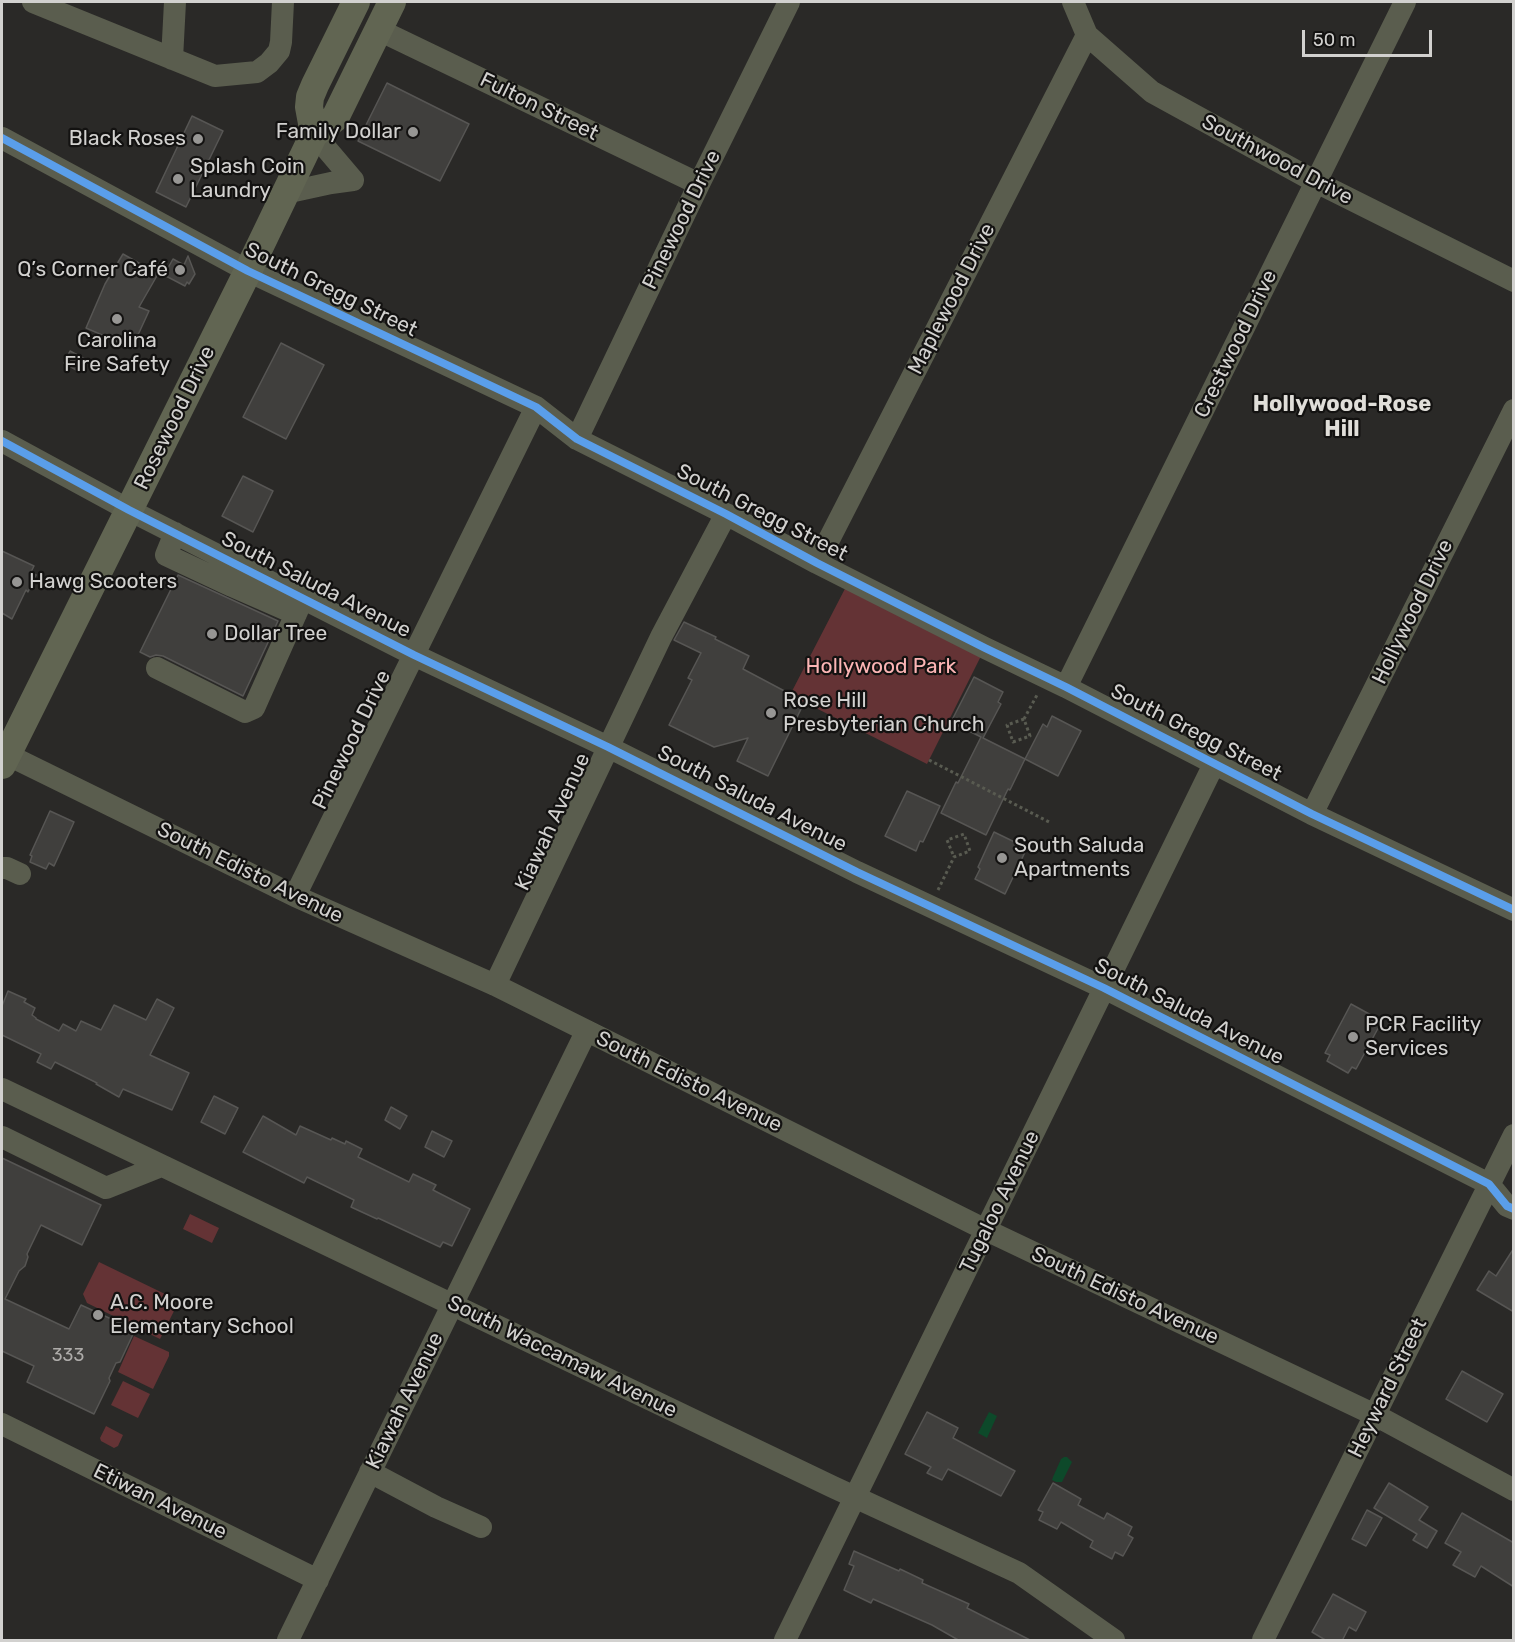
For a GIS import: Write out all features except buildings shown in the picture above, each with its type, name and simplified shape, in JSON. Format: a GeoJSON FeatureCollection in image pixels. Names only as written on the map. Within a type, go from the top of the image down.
{"type":"FeatureCollection","features":[{"type":"Feature","properties":{"kind":"main road"},"geometry":{"type":"LineString","coordinates":[[314,134],[309,107],[310,97],[356,2]]}},
{"type":"Feature","properties":{"kind":"main road","name":"Rosewood Drive"},"geometry":{"type":"LineString","coordinates":[[3,757],[129,510],[314,134],[335,118],[392,2]]}},
{"type":"Feature","properties":{"kind":"street"},"geometry":{"type":"LineString","coordinates":[[33,2],[215,76],[257,72],[269,63],[279,51],[283,2]]}},
{"type":"Feature","properties":{"kind":"street"},"geometry":{"type":"LineString","coordinates":[[172,59],[175,2]]}},
{"type":"Feature","properties":{"kind":"street","name":"Pinewood Drive"},"geometry":{"type":"LineString","coordinates":[[577,439],[789,2]]}},
{"type":"Feature","properties":{"kind":"street","name":"Southwood Drive"},"geometry":{"type":"LineString","coordinates":[[1072,2],[1087,35],[1152,92],[1316,182],[1514,281]]}},
{"type":"Feature","properties":{"kind":"street","name":"Crestwood Drive"},"geometry":{"type":"LineString","coordinates":[[1056,682],[1316,182],[1406,2]]}},
{"type":"Feature","properties":{"kind":"street","name":"Fulton Street"},"geometry":{"type":"LineString","coordinates":[[379,30],[699,184]]}},
{"type":"Feature","properties":{"kind":"street","name":"Maplewood Drive"},"geometry":{"type":"LineString","coordinates":[[817,563],[1087,35]]}},
{"type":"Feature","properties":{"kind":"street"},"geometry":{"type":"LineString","coordinates":[[285,193],[352,180],[314,134]]}},
{"type":"Feature","properties":{"kind":"street","name":"South Gregg Street"},"geometry":{"type":"LineString","coordinates":[[2,138],[248,271],[536,407],[577,439],[817,563],[1056,682],[1312,814],[1514,910]]}},
{"type":"Feature","properties":{"kind":"street","name":"Pinewood Drive"},"geometry":{"type":"LineString","coordinates":[[295,896],[536,407]]}},
{"type":"Feature","properties":{"kind":"street","name":"Hollywood Drive"},"geometry":{"type":"LineString","coordinates":[[1312,814],[1514,410]]}},
{"type":"Feature","properties":{"kind":"street","name":"South Saluda Avenue"},"geometry":{"type":"LineString","coordinates":[[2,441],[175,533],[208,562],[608,747],[857,872],[1104,988],[1489,1184]]}},
{"type":"Feature","properties":{"kind":"street","name":"Kiawah Avenue"},"geometry":{"type":"LineString","coordinates":[[495,985],[661,637],[726,514]]}},
{"type":"Feature","properties":{"kind":"street"},"geometry":{"type":"LineString","coordinates":[[157,668],[245,712],[254,708],[299,606]]}},
{"type":"Feature","properties":{"kind":"street","name":"South Edisto Avenue"},"geometry":{"type":"LineString","coordinates":[[3,757],[295,896],[495,985],[986,1230],[1375,1414],[1514,1490]]}},
{"type":"Feature","properties":{"kind":"street","name":"Tugaloo Avenue"},"geometry":{"type":"LineString","coordinates":[[785,1641],[1214,764]]}},
{"type":"Feature","properties":{"kind":"street","name":"Kiawah Avenue"},"geometry":{"type":"LineString","coordinates":[[288,1641],[586,1032]]}},
{"type":"Feature","properties":{"kind":"street","name":"South Waccamaw Avenue"},"geometry":{"type":"LineString","coordinates":[[2,1089],[1018,1573],[1114,1641]]}},
{"type":"Feature","properties":{"kind":"street","name":"Heyward Street"},"geometry":{"type":"LineString","coordinates":[[1263,1641],[1514,1135]]}},
{"type":"Feature","properties":{"kind":"street"},"geometry":{"type":"LineString","coordinates":[[2,1137],[106,1188],[161,1166]]}},
{"type":"Feature","properties":{"kind":"street"},"geometry":{"type":"LineString","coordinates":[[1514,1176],[1489,1184],[1507,1206],[1514,1209]]}},
{"type":"Feature","properties":{"kind":"street","name":"Etiwan Avenue"},"geometry":{"type":"LineString","coordinates":[[2,1424],[318,1580]]}},
{"type":"Feature","properties":{"kind":"street"},"geometry":{"type":"LineString","coordinates":[[370,1472],[436,1507],[481,1527]]}},
{"type":"Feature","properties":{"kind":"path"},"geometry":{"type":"LineString","coordinates":[[1024,719],[1030,736],[1013,742],[1007,724],[1024,719],[1056,682]]}},
{"type":"Feature","properties":{"kind":"path"},"geometry":{"type":"LineString","coordinates":[[929,760],[1052,823]]}},
{"type":"Feature","properties":{"kind":"path"},"geometry":{"type":"LineString","coordinates":[[936,894],[954,857],[970,851],[964,834],[947,840],[954,857]]}},
{"type":"Feature","properties":{"kind":"green space","name":"Hollywood Park"},"geometry":{"type":"Polygon","coordinates":[[[850,579],[985,648],[927,764],[790,695],[850,579]]]}},
{"type":"Feature","properties":{"kind":"green space"},"geometry":{"type":"Polygon","coordinates":[[[190,1214],[219,1228],[212,1243],[183,1229],[190,1214]]]}},
{"type":"Feature","properties":{"kind":"green space"},"geometry":{"type":"Polygon","coordinates":[[[99,1262],[165,1294],[176,1307],[160,1339],[87,1303],[83,1294],[99,1262]]]}},
{"type":"Feature","properties":{"kind":"green space"},"geometry":{"type":"Polygon","coordinates":[[[134,1336],[169,1352],[153,1389],[118,1372],[134,1336]]]}},
{"type":"Feature","properties":{"kind":"green space"},"geometry":{"type":"Polygon","coordinates":[[[123,1381],[150,1394],[138,1418],[111,1405],[123,1381]]]}},
{"type":"Feature","properties":{"kind":"green space"},"geometry":{"type":"Polygon","coordinates":[[[106,1426],[123,1435],[118,1446],[114,1448],[101,1441],[100,1438],[106,1426]]]}},
{"type":"Feature","properties":{"kind":"shaded area"},"geometry":{"type":"Polygon","coordinates":[[[989,1412],[997,1416],[987,1438],[978,1433],[989,1412]]]}},
{"type":"Feature","properties":{"kind":"shaded area"},"geometry":{"type":"Polygon","coordinates":[[[1064,1457],[1072,1462],[1062,1482],[1056,1482],[1052,1480],[1064,1457]]]}},
{"type":"Feature","properties":{"kind":"cycle path"},"geometry":{"type":"LineString","coordinates":[[2,138],[248,271],[536,407],[577,439],[817,563],[1066,687],[1312,814],[1514,910]]}},
{"type":"Feature","properties":{"kind":"cycle path"},"geometry":{"type":"LineString","coordinates":[[2,441],[129,510],[414,655],[608,747],[857,872],[1104,988],[1489,1184],[1507,1206],[1514,1209]]}},
{"type":"Feature","properties":{"kind":"place","name":"Family Dollar"},"geometry":{"type":"Point","coordinates":[413,132]}},
{"type":"Feature","properties":{"kind":"place","name":"Black Roses"},"geometry":{"type":"Point","coordinates":[198,139]}},
{"type":"Feature","properties":{"kind":"place","name":"Splash Coin Laundry"},"geometry":{"type":"Point","coordinates":[178,179]}},
{"type":"Feature","properties":{"kind":"place","name":"Q’s Corner Café"},"geometry":{"type":"Point","coordinates":[180,270]}},
{"type":"Feature","properties":{"kind":"place","name":"Carolina Fire Safety"},"geometry":{"type":"Point","coordinates":[117,319]}},
{"type":"Feature","properties":{"kind":"place","name":"Hawg Scooters"},"geometry":{"type":"Point","coordinates":[17,582]}},
{"type":"Feature","properties":{"kind":"place","name":"Dollar Tree"},"geometry":{"type":"Point","coordinates":[212,634]}},
{"type":"Feature","properties":{"kind":"place","name":"Rose Hill Presbyterian Church"},"geometry":{"type":"Point","coordinates":[771,713]}},
{"type":"Feature","properties":{"kind":"place","name":"South Saluda Apartments"},"geometry":{"type":"Point","coordinates":[1002,858]}},
{"type":"Feature","properties":{"kind":"place","name":"PCR Facility Services"},"geometry":{"type":"Point","coordinates":[1353,1037]}},
{"type":"Feature","properties":{"kind":"place","name":"A.C. Moore Elementary School"},"geometry":{"type":"Point","coordinates":[98,1315]}},
{"type":"Feature","properties":{"kind":"district","name":"Hollywood-Rose Hill"},"geometry":{"type":"Point","coordinates":[1342,418]}}]}
